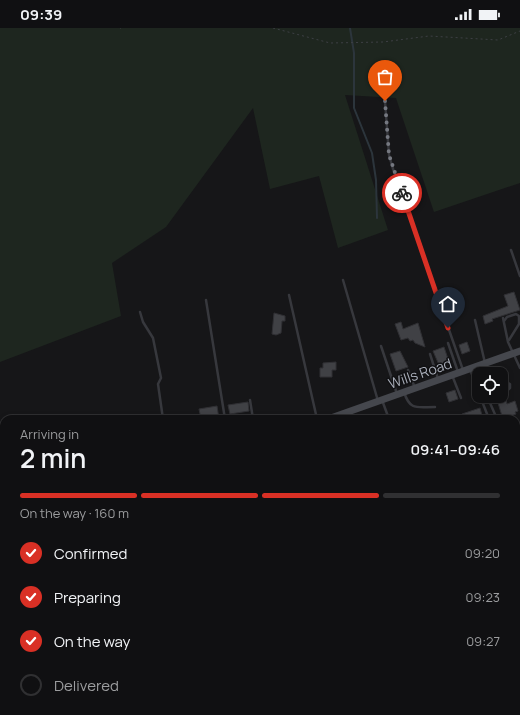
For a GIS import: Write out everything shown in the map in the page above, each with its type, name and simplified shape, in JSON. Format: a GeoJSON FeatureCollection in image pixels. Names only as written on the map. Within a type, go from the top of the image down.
{"type":"FeatureCollection","features":[{"type":"Feature","properties":{"kind":"street","name":"Wills Road"},"geometry":{"type":"LineString","coordinates":[[345,415],[516,352]]}},
{"type":"Feature","properties":{"kind":"lane"},"geometry":{"type":"LineString","coordinates":[[385,101],[389,155],[461,372],[461,398]]}},
{"type":"Feature","properties":{"kind":"lane"},"geometry":{"type":"LineString","coordinates":[[511,250],[520,276]]}},
{"type":"Feature","properties":{"kind":"lane"},"geometry":{"type":"LineString","coordinates":[[343,280],[380,401],[387,415]]}},
{"type":"Feature","properties":{"kind":"lane"},"geometry":{"type":"LineString","coordinates":[[289,295],[316,415]]}},
{"type":"Feature","properties":{"kind":"lane"},"geometry":{"type":"LineString","coordinates":[[206,300],[223,415]]}},
{"type":"Feature","properties":{"kind":"lane"},"geometry":{"type":"LineString","coordinates":[[140,312],[143,322],[153,338],[161,378],[158,384],[162,415]]}},
{"type":"Feature","properties":{"kind":"lane"},"geometry":{"type":"LineString","coordinates":[[508,342],[519,324],[519,316],[516,314],[511,314],[504,319],[508,342],[516,352],[520,368]]}},
{"type":"Feature","properties":{"kind":"lane"},"geometry":{"type":"LineString","coordinates":[[476,320],[482,364]]}},
{"type":"Feature","properties":{"kind":"lane"},"geometry":{"type":"LineString","coordinates":[[448,342],[461,372],[472,385]]}},
{"type":"Feature","properties":{"kind":"lane"},"geometry":{"type":"LineString","coordinates":[[381,346],[401,393],[407,403],[414,407],[435,407]]}},
{"type":"Feature","properties":{"kind":"lane"},"geometry":{"type":"LineString","coordinates":[[430,354],[438,380]]}},
{"type":"Feature","properties":{"kind":"lane"},"geometry":{"type":"LineString","coordinates":[[408,370],[415,388]]}},
{"type":"Feature","properties":{"kind":"lane"},"geometry":{"type":"LineString","coordinates":[[250,400],[252,415]]}},
{"type":"Feature","properties":{"kind":"lane"},"geometry":{"type":"LineString","coordinates":[[483,403],[487,415]]}},
{"type":"Feature","properties":{"kind":"lane"},"geometry":{"type":"LineString","coordinates":[[490,403],[495,415]]}},
{"type":"Feature","properties":{"kind":"path"},"geometry":{"type":"LineString","coordinates":[[273,28],[330,43],[383,42],[429,36],[498,40],[520,31]]}},
{"type":"Feature","properties":{"kind":"shaded area"},"geometry":{"type":"Polygon","coordinates":[[[0,28],[520,28],[520,183],[434,212],[396,98],[345,95],[388,230],[338,248],[319,176],[270,189],[253,108],[166,227],[112,263],[121,316],[0,362],[0,28]]]}},
{"type":"Feature","properties":{"kind":"building"},"geometry":{"type":"Polygon","coordinates":[[[514,292],[520,310],[492,319],[493,321],[485,324],[483,316],[508,306],[504,295],[514,292]]]}},
{"type":"Feature","properties":{"kind":"building"},"geometry":{"type":"Polygon","coordinates":[[[274,313],[285,316],[285,321],[282,321],[281,333],[276,335],[272,334],[274,313]]]}},
{"type":"Feature","properties":{"kind":"building"},"geometry":{"type":"Polygon","coordinates":[[[401,322],[403,329],[418,323],[425,347],[415,343],[413,340],[410,341],[408,338],[401,340],[395,324],[401,322]]]}},
{"type":"Feature","properties":{"kind":"building"},"geometry":{"type":"Polygon","coordinates":[[[467,342],[470,351],[462,354],[459,345],[467,342]]]}},
{"type":"Feature","properties":{"kind":"building"},"geometry":{"type":"Polygon","coordinates":[[[444,347],[449,362],[439,365],[433,351],[444,347]]]}},
{"type":"Feature","properties":{"kind":"building"},"geometry":{"type":"Polygon","coordinates":[[[400,351],[408,367],[396,371],[390,354],[400,351]]]}},
{"type":"Feature","properties":{"kind":"building"},"geometry":{"type":"Polygon","coordinates":[[[336,362],[336,370],[332,370],[332,377],[320,377],[320,368],[323,368],[323,363],[336,362]]]}},
{"type":"Feature","properties":{"kind":"building"},"geometry":{"type":"Polygon","coordinates":[[[455,390],[458,399],[449,402],[446,393],[455,390]]]}},
{"type":"Feature","properties":{"kind":"building"},"geometry":{"type":"Polygon","coordinates":[[[515,401],[518,411],[515,412],[516,414],[502,415],[498,403],[507,404],[515,401]]]}},
{"type":"Feature","properties":{"kind":"building"},"geometry":{"type":"Polygon","coordinates":[[[248,402],[249,411],[230,414],[228,405],[248,402]]]}},
{"type":"Feature","properties":{"kind":"building"},"geometry":{"type":"Polygon","coordinates":[[[217,406],[218,415],[200,415],[199,409],[217,406]]]}},
{"type":"Feature","properties":{"kind":"building"},"geometry":{"type":"Polygon","coordinates":[[[480,408],[482,415],[462,415],[480,408]]]}},
{"type":"Feature","properties":{"kind":"waterway"},"geometry":{"type":"LineString","coordinates":[[350,28],[354,53],[354,108],[372,153],[376,180],[377,218]]}},
{"type":"Feature","properties":{"kind":"way so far"},"geometry":{"type":"LineString","coordinates":[[385,101],[389,155],[402,193]]}},
{"type":"Feature","properties":{"kind":"route"},"geometry":{"type":"LineString","coordinates":[[402,193],[448,328]]}}]}
